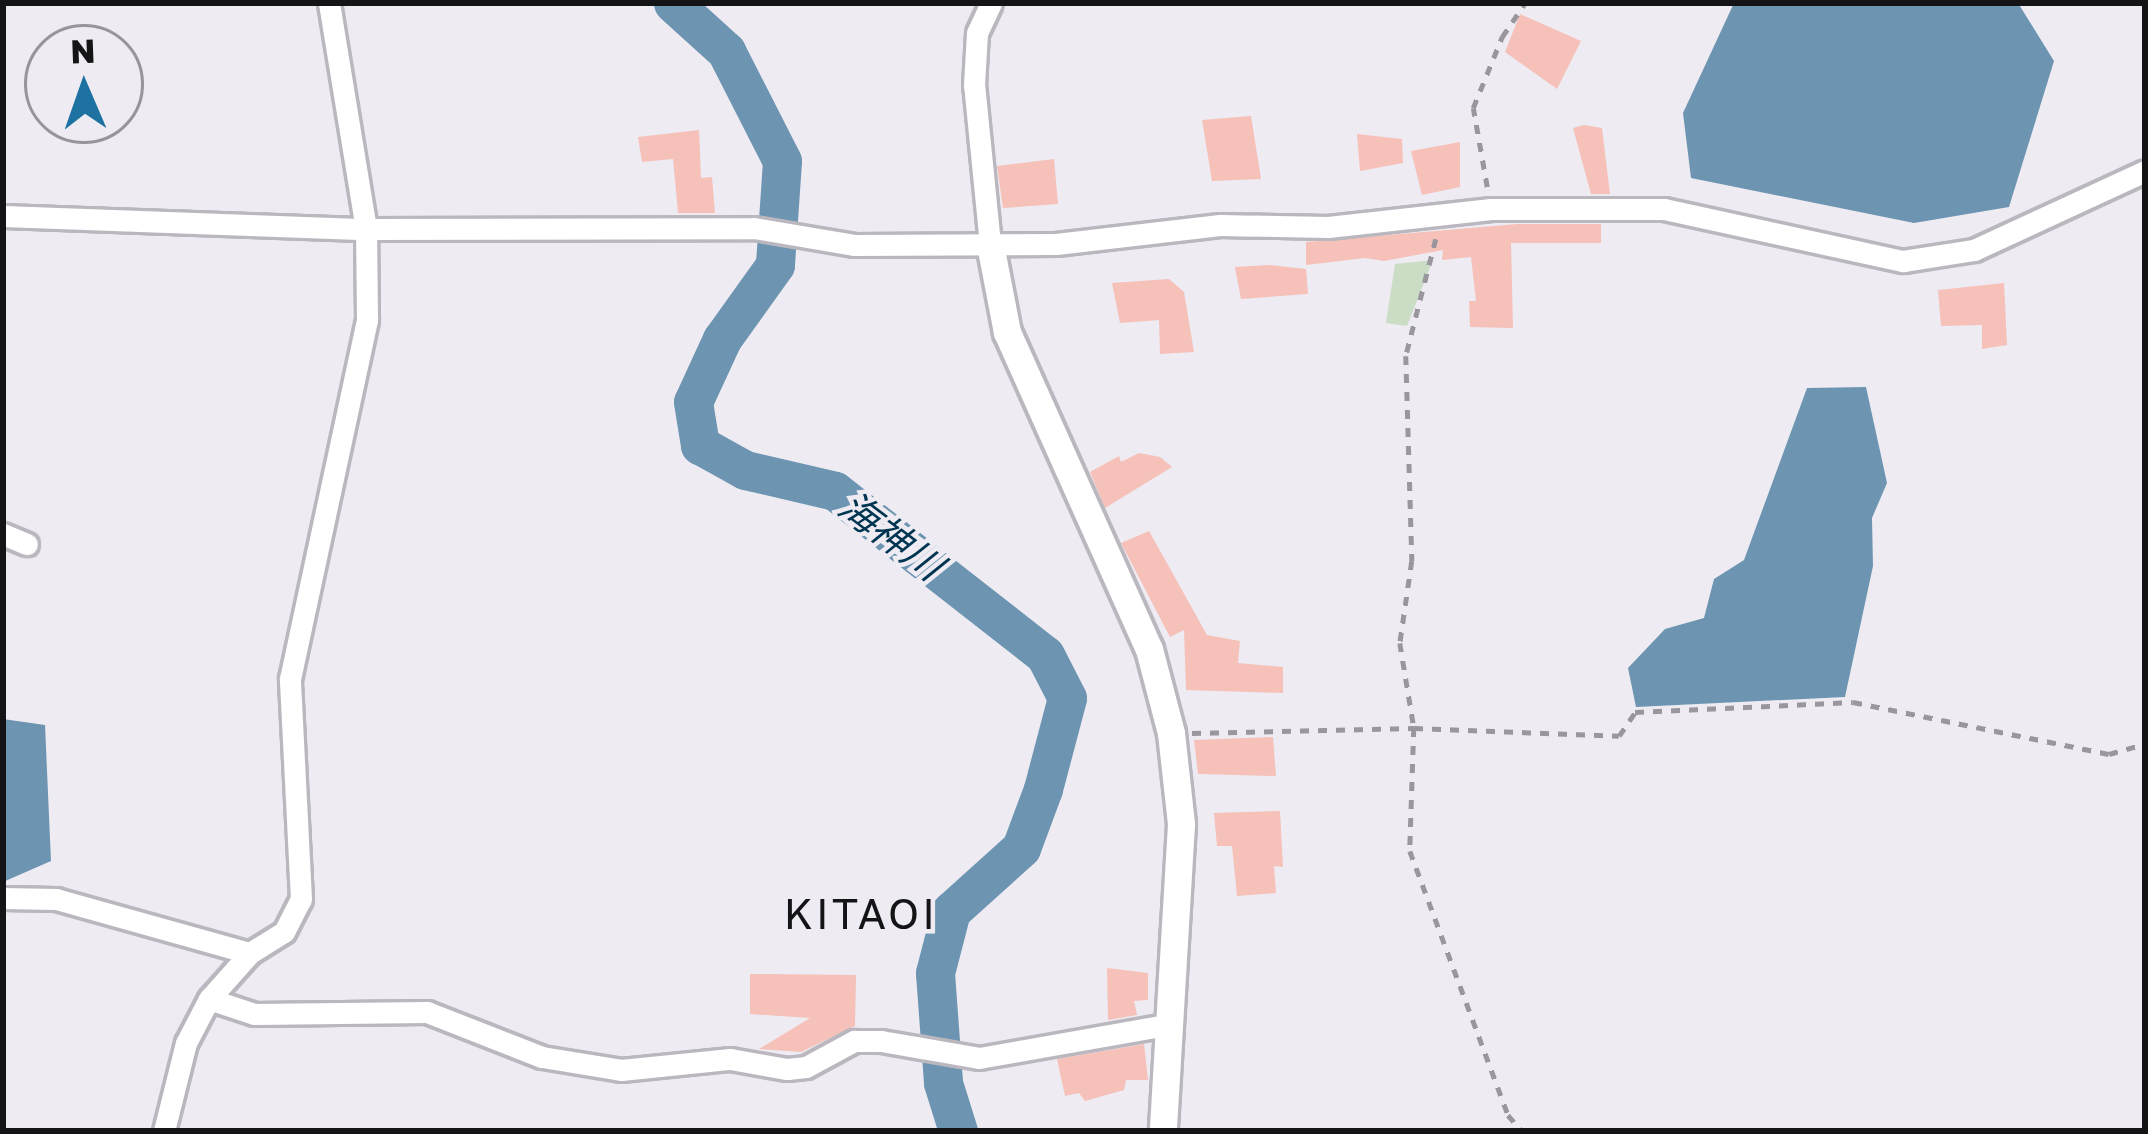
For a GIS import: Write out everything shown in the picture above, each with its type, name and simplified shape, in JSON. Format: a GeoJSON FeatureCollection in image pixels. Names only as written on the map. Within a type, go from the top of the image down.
{"type":"FeatureCollection","features":[{"type":"Feature","properties":{"kind":"street"},"geometry":{"type":"LineString","coordinates":[[164,1131],[187,1043],[209,999],[250,953],[284,932],[301,898],[290,679],[367,319],[366,229],[329,3]]}},
{"type":"Feature","properties":{"kind":"street"},"geometry":{"type":"LineString","coordinates":[[991,3],[977,33],[974,85],[990,244],[1006,332],[1149,649],[1171,733],[1181,824],[1163,1131]]}},
{"type":"Feature","properties":{"kind":"street"},"geometry":{"type":"LineString","coordinates":[[3,217],[366,229],[754,228],[854,245],[1056,244],[1220,225],[1328,227],[1491,208],[1664,208],[1903,261],[1974,250],[2145,171]]}},
{"type":"Feature","properties":{"kind":"street"},"geometry":{"type":"LineString","coordinates":[[3,534],[27,544]]}},
{"type":"Feature","properties":{"kind":"street"},"geometry":{"type":"LineString","coordinates":[[3,898],[56,899],[250,953]]}},
{"type":"Feature","properties":{"kind":"street"},"geometry":{"type":"LineString","coordinates":[[209,999],[254,1014],[427,1012],[542,1057],[621,1070],[730,1059],[787,1070],[806,1066],[854,1041],[964,1058],[1171,1024]]}},
{"type":"Feature","properties":{"kind":"path"},"geometry":{"type":"LineString","coordinates":[[1491,208],[1473,108],[1502,37],[1525,3]]}},
{"type":"Feature","properties":{"kind":"path"},"geometry":{"type":"LineString","coordinates":[[1439,215],[1432,267],[1406,356],[1412,561],[1400,643],[1414,728],[1410,851],[1508,1114],[1522,1131]]}},
{"type":"Feature","properties":{"kind":"path"},"geometry":{"type":"LineString","coordinates":[[1171,733],[1414,728],[1619,736],[1635,712],[1853,702],[2109,754],[2145,744]]}},
{"type":"Feature","properties":{"kind":"green space"},"geometry":{"type":"Polygon","coordinates":[[[1433,260],[1407,326],[1386,323],[1395,264],[1433,260]]]}},
{"type":"Feature","properties":{"kind":"water"},"geometry":{"type":"Polygon","coordinates":[[[1734,3],[2018,3],[2054,61],[2009,207],[1914,223],[1691,178],[1683,113],[1734,3]]]}},
{"type":"Feature","properties":{"kind":"water"},"geometry":{"type":"Polygon","coordinates":[[[1866,387],[1887,483],[1872,518],[1873,566],[1845,697],[1636,707],[1628,668],[1665,629],[1704,618],[1714,579],[1744,560],[1807,388],[1866,387]]]}},
{"type":"Feature","properties":{"kind":"water"},"geometry":{"type":"Polygon","coordinates":[[[3,719],[45,725],[51,861],[3,882],[3,719]]]}},
{"type":"Feature","properties":{"kind":"building"},"geometry":{"type":"Polygon","coordinates":[[[1520,14],[1581,41],[1557,89],[1505,52],[1520,14]]]}},
{"type":"Feature","properties":{"kind":"building"},"geometry":{"type":"Polygon","coordinates":[[[1251,116],[1261,179],[1212,181],[1202,120],[1251,116]]]}},
{"type":"Feature","properties":{"kind":"building"},"geometry":{"type":"Polygon","coordinates":[[[1573,128],[1602,128],[1610,194],[1591,194],[1573,128]]]}},
{"type":"Feature","properties":{"kind":"building"},"geometry":{"type":"Polygon","coordinates":[[[699,130],[701,178],[712,177],[715,213],[678,213],[673,159],[642,162],[638,137],[699,130]]]}},
{"type":"Feature","properties":{"kind":"building"},"geometry":{"type":"Polygon","coordinates":[[[1357,134],[1402,139],[1403,163],[1360,171],[1357,134]]]}},
{"type":"Feature","properties":{"kind":"building"},"geometry":{"type":"Polygon","coordinates":[[[1460,142],[1460,187],[1422,195],[1411,151],[1460,142]]]}},
{"type":"Feature","properties":{"kind":"building"},"geometry":{"type":"Polygon","coordinates":[[[1054,159],[1058,204],[1003,208],[997,166],[1054,159]]]}},
{"type":"Feature","properties":{"kind":"building"},"geometry":{"type":"Polygon","coordinates":[[[1517,224],[1601,224],[1601,243],[1511,243],[1513,328],[1470,327],[1469,301],[1476,301],[1471,257],[1442,260],[1443,250],[1384,261],[1365,258],[1306,265],[1306,242],[1517,224]]]}},
{"type":"Feature","properties":{"kind":"building"},"geometry":{"type":"Polygon","coordinates":[[[1235,267],[1306,269],[1308,294],[1241,299],[1235,267]]]}},
{"type":"Feature","properties":{"kind":"building"},"geometry":{"type":"Polygon","coordinates":[[[1169,279],[1184,292],[1194,352],[1160,354],[1159,320],[1120,323],[1112,283],[1169,279]]]}},
{"type":"Feature","properties":{"kind":"building"},"geometry":{"type":"Polygon","coordinates":[[[2004,283],[2007,345],[1982,349],[1982,325],[1941,326],[1938,290],[2004,283]]]}},
{"type":"Feature","properties":{"kind":"building"},"geometry":{"type":"Polygon","coordinates":[[[1139,453],[1160,457],[1172,467],[1105,508],[1090,472],[1119,456],[1121,462],[1139,453]]]}},
{"type":"Feature","properties":{"kind":"building"},"geometry":{"type":"Polygon","coordinates":[[[1149,531],[1207,635],[1240,641],[1238,663],[1283,667],[1283,693],[1186,690],[1184,630],[1170,637],[1121,543],[1149,531]]]}},
{"type":"Feature","properties":{"kind":"building"},"geometry":{"type":"Polygon","coordinates":[[[1273,737],[1276,776],[1198,774],[1194,740],[1273,737]]]}},
{"type":"Feature","properties":{"kind":"building"},"geometry":{"type":"Polygon","coordinates":[[[1280,811],[1283,867],[1274,866],[1276,893],[1237,896],[1232,846],[1217,846],[1214,813],[1280,811]]]}},
{"type":"Feature","properties":{"kind":"building"},"geometry":{"type":"Polygon","coordinates":[[[1107,968],[1148,973],[1148,1000],[1134,1001],[1137,1015],[1108,1020],[1107,968]]]}},
{"type":"Feature","properties":{"kind":"building"},"geometry":{"type":"Polygon","coordinates":[[[750,974],[856,975],[855,1026],[801,1052],[759,1049],[810,1018],[750,1014],[750,974]]]}},
{"type":"Feature","properties":{"kind":"building"},"geometry":{"type":"Polygon","coordinates":[[[1144,1044],[1148,1080],[1126,1080],[1124,1090],[1085,1101],[1079,1093],[1065,1096],[1057,1059],[1144,1044]]]}},
{"type":"Feature","properties":{"kind":"waterway","name":"海神川"},"geometry":{"type":"LineString","coordinates":[[673,3],[726,51],[782,161],[775,265],[722,339],[693,402],[700,445],[745,470],[835,491],[1045,655],[1067,698],[1043,789],[1021,848],[951,911],[935,973],[943,1083],[958,1131]]}},
{"type":"Feature","properties":{"kind":"district","name":"KITAOI"},"geometry":{"type":"Point","coordinates":[861,913]}}]}
